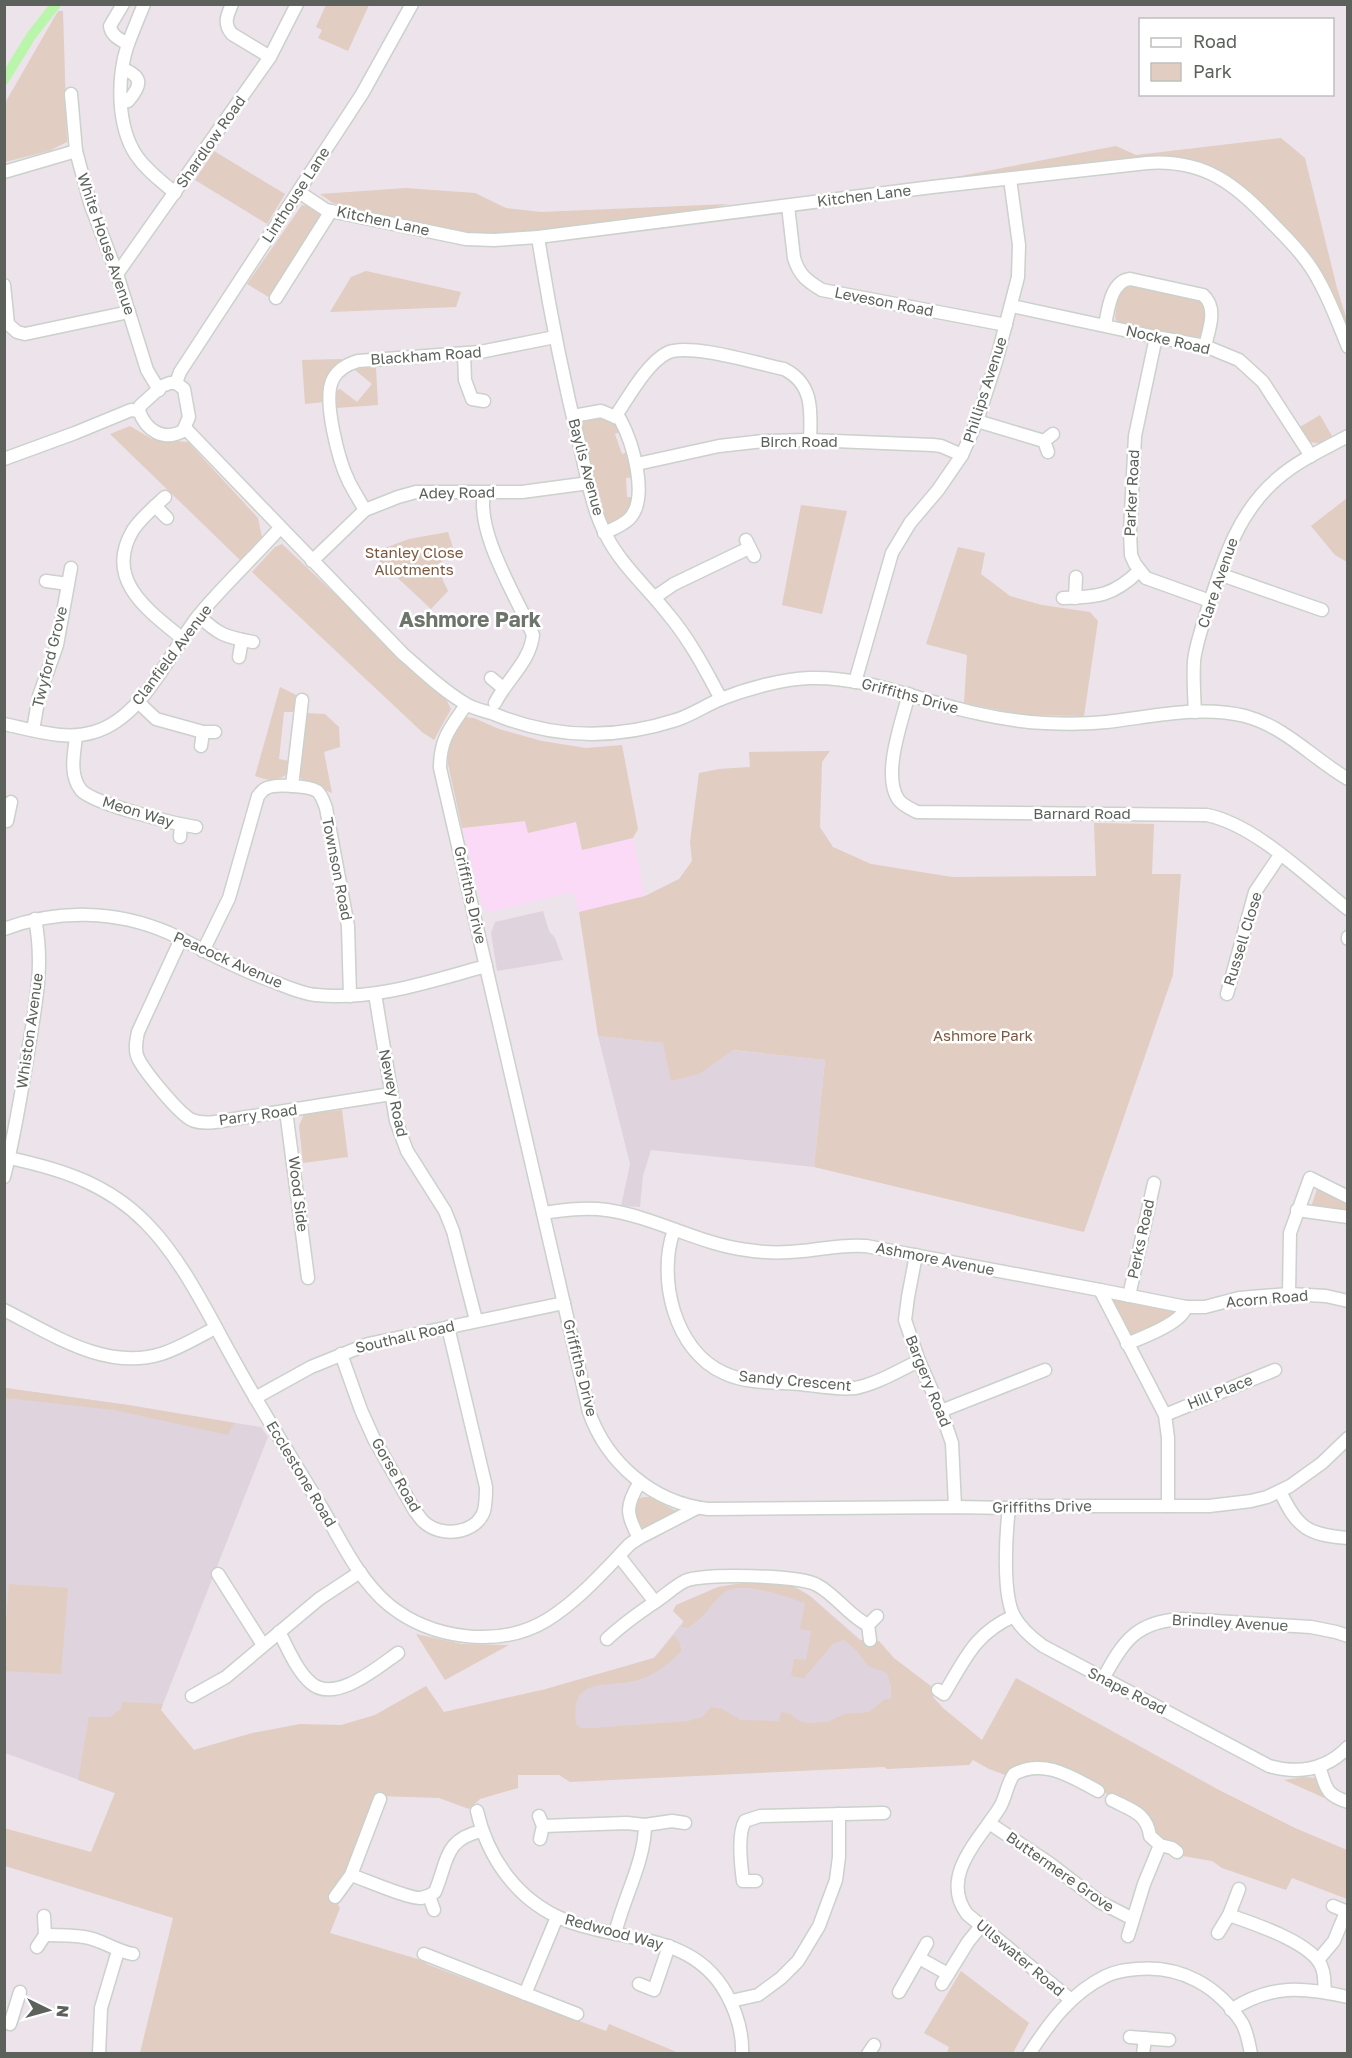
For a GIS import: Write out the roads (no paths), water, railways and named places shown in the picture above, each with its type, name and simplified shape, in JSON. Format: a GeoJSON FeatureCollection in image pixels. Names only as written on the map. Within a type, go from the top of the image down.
{"type":"FeatureCollection","features":[{"type":"Feature","properties":{"kind":"street"},"geometry":{"type":"LineString","coordinates":[[123,4],[110,26],[111,32],[116,37],[129,44]]}},
{"type":"Feature","properties":{"kind":"street"},"geometry":{"type":"LineString","coordinates":[[144,4],[129,44],[123,69],[124,125],[135,153],[146,168],[175,193]]}},
{"type":"Feature","properties":{"kind":"street"},"geometry":{"type":"LineString","coordinates":[[232,4],[225,22],[227,29],[270,57]]}},
{"type":"Feature","properties":{"kind":"street","name":"Shardlow Road"},"geometry":{"type":"LineString","coordinates":[[117,274],[270,57],[297,4]]}},
{"type":"Feature","properties":{"kind":"street","name":"Linthouse Lane"},"geometry":{"type":"LineString","coordinates":[[176,383],[180,372],[362,94],[412,4]]}},
{"type":"Feature","properties":{"kind":"street","name":"White House Avenue"},"geometry":{"type":"LineString","coordinates":[[71,94],[76,151],[90,203],[117,274],[147,370],[159,390]]}},
{"type":"Feature","properties":{"kind":"street"},"geometry":{"type":"LineString","coordinates":[[4,172],[76,151]]}},
{"type":"Feature","properties":{"kind":"street","name":"Kitchen Lane"},"geometry":{"type":"LineString","coordinates":[[298,192],[326,210],[478,240],[538,237],[1164,162],[1180,164],[1208,171],[1247,197],[1306,260],[1328,299],[1347,347]]}},
{"type":"Feature","properties":{"kind":"street","name":"Phillips Avenue"},"geometry":{"type":"LineString","coordinates":[[855,681],[892,553],[910,523],[938,490],[962,455],[977,421],[1012,306],[1018,277],[1019,245],[1010,179]]}},
{"type":"Feature","properties":{"kind":"street","name":"Leveson Road"},"geometry":{"type":"LineString","coordinates":[[788,206],[796,266],[804,279],[822,290],[1006,325]]}},
{"type":"Feature","properties":{"kind":"street"},"geometry":{"type":"LineString","coordinates":[[276,298],[331,211]]}},
{"type":"Feature","properties":{"kind":"street","name":"Baylis Avenue"},"geometry":{"type":"LineString","coordinates":[[538,237],[555,337],[589,483],[604,533],[624,563],[686,636],[721,699]]}},
{"type":"Feature","properties":{"kind":"street"},"geometry":{"type":"LineString","coordinates":[[1105,326],[1115,288],[1123,280],[1130,279],[1203,295],[1207,298],[1212,310],[1205,346]]}},
{"type":"Feature","properties":{"kind":"street"},"geometry":{"type":"LineString","coordinates":[[4,285],[8,324],[17,332],[25,334],[129,312]]}},
{"type":"Feature","properties":{"kind":"street","name":"Nocke Road"},"geometry":{"type":"LineString","coordinates":[[1012,306],[1205,346],[1239,360],[1263,382],[1311,456]]}},
{"type":"Feature","properties":{"kind":"street","name":"Blackham Road"},"geometry":{"type":"LineString","coordinates":[[366,510],[350,483],[340,455],[329,401],[329,389],[333,378],[340,370],[358,361],[464,354],[502,349],[555,337]]}},
{"type":"Feature","properties":{"kind":"street","name":"Parker Road"},"geometry":{"type":"LineString","coordinates":[[1139,571],[1131,555],[1130,546],[1133,455],[1156,337]]}},
{"type":"Feature","properties":{"kind":"street"},"geometry":{"type":"LineString","coordinates":[[615,417],[657,360],[667,353],[687,348],[784,369],[792,373],[801,381],[811,406],[810,440]]}},
{"type":"Feature","properties":{"kind":"street"},"geometry":{"type":"LineString","coordinates":[[464,354],[465,380],[472,399],[484,401]]}},
{"type":"Feature","properties":{"kind":"street"},"geometry":{"type":"LineString","coordinates":[[170,383],[176,383],[183,389],[189,413],[185,428],[178,434],[157,434],[144,421],[139,411],[140,406],[159,390],[170,383]]}},
{"type":"Feature","properties":{"kind":"street"},"geometry":{"type":"LineString","coordinates":[[4,459],[131,410],[139,411]]}},
{"type":"Feature","properties":{"kind":"street"},"geometry":{"type":"LineString","coordinates":[[573,416],[602,411],[620,419],[636,464],[638,487],[636,510],[626,522],[604,533]]}},
{"type":"Feature","properties":{"kind":"street"},"geometry":{"type":"LineString","coordinates":[[977,421],[1048,442]]}},
{"type":"Feature","properties":{"kind":"street","name":"Griffiths Drive"},"geometry":{"type":"LineString","coordinates":[[185,428],[403,654],[466,705],[513,722],[568,734],[601,735],[676,720],[721,699],[778,682],[807,678],[839,678],[909,694],[976,713],[1045,723],[1103,722],[1195,712],[1224,712],[1268,724],[1292,738],[1347,778]]}},
{"type":"Feature","properties":{"kind":"street","name":"Clare Avenue"},"geometry":{"type":"LineString","coordinates":[[1195,712],[1194,660],[1210,601],[1236,531],[1255,502],[1276,479],[1347,435]]}},
{"type":"Feature","properties":{"kind":"street","name":"Birch Road"},"geometry":{"type":"LineString","coordinates":[[636,464],[719,446],[810,440],[933,445],[962,455]]}},
{"type":"Feature","properties":{"kind":"street","name":"Adey Road"},"geometry":{"type":"LineString","coordinates":[[312,561],[366,510],[380,503],[416,492],[484,493],[548,489],[589,483]]}},
{"type":"Feature","properties":{"kind":"street"},"geometry":{"type":"LineString","coordinates":[[484,493],[482,503],[484,520],[491,543],[533,635],[525,660],[503,688],[495,703]]}},
{"type":"Feature","properties":{"kind":"street"},"geometry":{"type":"LineString","coordinates":[[165,496],[134,529],[123,555],[124,571],[133,594],[150,612],[183,639]]}},
{"type":"Feature","properties":{"kind":"street"},"geometry":{"type":"LineString","coordinates":[[155,506],[167,518]]}},
{"type":"Feature","properties":{"kind":"street","name":"Clanfield Avenue"},"geometry":{"type":"LineString","coordinates":[[4,724],[76,736],[96,732],[118,722],[138,702],[199,616],[280,528]]}},
{"type":"Feature","properties":{"kind":"street"},"geometry":{"type":"LineString","coordinates":[[655,597],[674,584],[750,548]]}},
{"type":"Feature","properties":{"kind":"street","name":"Twyford Grove"},"geometry":{"type":"LineString","coordinates":[[33,730],[39,696],[57,645],[71,568]]}},
{"type":"Feature","properties":{"kind":"street"},"geometry":{"type":"LineString","coordinates":[[1076,577],[1069,598],[1097,597],[1120,587],[1139,571],[1154,582],[1210,601]]}},
{"type":"Feature","properties":{"kind":"street"},"geometry":{"type":"LineString","coordinates":[[1219,574],[1322,610]]}},
{"type":"Feature","properties":{"kind":"street","name":"Twyford Grove"},"geometry":{"type":"LineString","coordinates":[[46,581],[68,584]]}},
{"type":"Feature","properties":{"kind":"street"},"geometry":{"type":"LineString","coordinates":[[199,616],[213,630],[227,637],[248,641],[239,657]]}},
{"type":"Feature","properties":{"kind":"street"},"geometry":{"type":"LineString","coordinates":[[490,678],[503,688]]}},
{"type":"Feature","properties":{"kind":"street","name":"Barnard Road"},"geometry":{"type":"LineString","coordinates":[[909,694],[893,760],[892,782],[898,798],[917,812],[1207,815],[1249,830],[1347,909]]}},
{"type":"Feature","properties":{"kind":"street"},"geometry":{"type":"LineString","coordinates":[[292,786],[302,700]]}},
{"type":"Feature","properties":{"kind":"street"},"geometry":{"type":"LineString","coordinates":[[138,702],[156,719],[209,732],[201,746]]}},
{"type":"Feature","properties":{"kind":"street","name":"Griffiths Drive"},"geometry":{"type":"LineString","coordinates":[[466,705],[442,745],[440,768],[593,1421],[612,1454],[640,1482],[669,1498],[697,1508],[1009,1508],[1232,1504],[1267,1497],[1280,1491],[1322,1463],[1347,1437]]}},
{"type":"Feature","properties":{"kind":"street","name":"Meon Way"},"geometry":{"type":"LineString","coordinates":[[76,736],[73,758],[74,776],[86,795],[180,831],[196,827]]}},
{"type":"Feature","properties":{"kind":"street","name":"Townson Road"},"geometry":{"type":"LineString","coordinates":[[203,951],[229,898],[258,796],[270,787],[292,786],[316,791],[326,808],[348,926],[350,996]]}},
{"type":"Feature","properties":{"kind":"street"},"geometry":{"type":"LineString","coordinates":[[10,822],[11,802]]}},
{"type":"Feature","properties":{"kind":"street","name":"Russell Close"},"geometry":{"type":"LineString","coordinates":[[1227,994],[1255,892],[1280,855]]}},
{"type":"Feature","properties":{"kind":"street","name":"Peacock Avenue"},"geometry":{"type":"LineString","coordinates":[[4,929],[35,919],[76,914],[110,916],[145,924],[245,971],[315,995],[375,994],[486,966]]}},
{"type":"Feature","properties":{"kind":"street","name":"Whiston Avenue"},"geometry":{"type":"LineString","coordinates":[[4,1177],[23,1085],[40,976],[40,943],[35,919]]}},
{"type":"Feature","properties":{"kind":"street","name":"Parry Road"},"geometry":{"type":"LineString","coordinates":[[181,939],[138,1032],[136,1044],[138,1059],[175,1107],[191,1119],[205,1123],[392,1094]]}},
{"type":"Feature","properties":{"kind":"street","name":"Newey Road"},"geometry":{"type":"LineString","coordinates":[[375,994],[396,1122],[407,1151],[446,1211],[476,1320]]}},
{"type":"Feature","properties":{"kind":"street","name":"Wood Side"},"geometry":{"type":"LineString","coordinates":[[286,1111],[308,1278]]}},
{"type":"Feature","properties":{"kind":"street","name":"Ecclestone Road"},"geometry":{"type":"LineString","coordinates":[[9,1158],[69,1173],[112,1194],[129,1206],[167,1246],[360,1572],[388,1604],[412,1621],[439,1631],[477,1637],[514,1633],[532,1628],[580,1595],[639,1538],[697,1508]]}},
{"type":"Feature","properties":{"kind":"street"},"geometry":{"type":"LineString","coordinates":[[1289,1294],[1290,1233],[1310,1178],[1347,1197]]}},
{"type":"Feature","properties":{"kind":"street","name":"Perks Road"},"geometry":{"type":"LineString","coordinates":[[1129,1296],[1154,1183]]}},
{"type":"Feature","properties":{"kind":"street","name":"Ashmore Avenue"},"geometry":{"type":"LineString","coordinates":[[543,1213],[574,1209],[607,1210],[723,1246],[761,1252],[799,1252],[853,1245],[1100,1290]]}},
{"type":"Feature","properties":{"kind":"street"},"geometry":{"type":"LineString","coordinates":[[1297,1210],[1347,1217]]}},
{"type":"Feature","properties":{"kind":"street","name":"Sandy Crescent"},"geometry":{"type":"LineString","coordinates":[[674,1230],[667,1257],[670,1289],[677,1322],[688,1344],[716,1369],[746,1380],[847,1388],[870,1384],[919,1361]]}},
{"type":"Feature","properties":{"kind":"street","name":"Bargery Road"},"geometry":{"type":"LineString","coordinates":[[916,1255],[905,1320],[952,1443],[955,1507]]}},
{"type":"Feature","properties":{"kind":"street"},"geometry":{"type":"LineString","coordinates":[[1100,1290],[1164,1415],[1168,1438],[1168,1506]]}},
{"type":"Feature","properties":{"kind":"street","name":"Acorn Road"},"geometry":{"type":"LineString","coordinates":[[1100,1290],[1186,1307],[1205,1307],[1239,1298],[1289,1294],[1326,1296],[1347,1301]]}},
{"type":"Feature","properties":{"kind":"street","name":"Southall Road"},"geometry":{"type":"LineString","coordinates":[[255,1398],[311,1367],[368,1344],[564,1303]]}},
{"type":"Feature","properties":{"kind":"street"},"geometry":{"type":"LineString","coordinates":[[1127,1344],[1176,1320],[1186,1307]]}},
{"type":"Feature","properties":{"kind":"street"},"geometry":{"type":"LineString","coordinates":[[4,1310],[99,1355],[149,1357],[176,1348],[215,1328]]}},
{"type":"Feature","properties":{"kind":"street","name":"Gorse Road"},"geometry":{"type":"LineString","coordinates":[[341,1354],[360,1410],[415,1511],[423,1522],[432,1528],[454,1532],[476,1523],[483,1512],[486,1487],[448,1327]]}},
{"type":"Feature","properties":{"kind":"street"},"geometry":{"type":"LineString","coordinates":[[941,1411],[1045,1370]]}},
{"type":"Feature","properties":{"kind":"street","name":"Hill Place"},"geometry":{"type":"LineString","coordinates":[[1164,1415],[1275,1370]]}},
{"type":"Feature","properties":{"kind":"street"},"geometry":{"type":"LineString","coordinates":[[639,1538],[631,1523],[628,1509],[640,1482]]}},
{"type":"Feature","properties":{"kind":"street"},"geometry":{"type":"LineString","coordinates":[[1280,1491],[1291,1512],[1306,1529],[1321,1536],[1347,1538]]}},
{"type":"Feature","properties":{"kind":"street","name":"Snape Road"},"geometry":{"type":"LineString","coordinates":[[1009,1508],[1007,1578],[1011,1608],[1027,1633],[1043,1646],[1269,1766],[1286,1770],[1308,1770],[1329,1762],[1347,1747]]}},
{"type":"Feature","properties":{"kind":"street"},"geometry":{"type":"LineString","coordinates":[[619,1556],[655,1602]]}},
{"type":"Feature","properties":{"kind":"street"},"geometry":{"type":"LineString","coordinates":[[192,1696],[226,1677],[319,1599],[360,1572]]}},
{"type":"Feature","properties":{"kind":"street"},"geometry":{"type":"LineString","coordinates":[[218,1574],[263,1645]]}},
{"type":"Feature","properties":{"kind":"street"},"geometry":{"type":"LineString","coordinates":[[607,1639],[634,1615],[685,1581],[692,1579],[765,1576],[796,1579],[818,1585],[843,1604],[859,1621],[868,1625]]}},
{"type":"Feature","properties":{"kind":"street"},"geometry":{"type":"LineString","coordinates":[[868,1625],[877,1616]]}},
{"type":"Feature","properties":{"kind":"street"},"geometry":{"type":"LineString","coordinates":[[938,1690],[944,1694],[968,1654],[991,1627],[1014,1616]]}},
{"type":"Feature","properties":{"kind":"street","name":"Brindley Avenue"},"geometry":{"type":"LineString","coordinates":[[1103,1679],[1126,1641],[1143,1628],[1161,1620],[1182,1619],[1311,1628],[1347,1636]]}},
{"type":"Feature","properties":{"kind":"street"},"geometry":{"type":"LineString","coordinates":[[868,1625],[870,1640]]}},
{"type":"Feature","properties":{"kind":"street"},"geometry":{"type":"LineString","coordinates":[[279,1632],[296,1663],[309,1682],[317,1688],[344,1688],[398,1653]]}},
{"type":"Feature","properties":{"kind":"street"},"geometry":{"type":"LineString","coordinates":[[1319,1767],[1325,1788],[1330,1795],[1347,1802]]}},
{"type":"Feature","properties":{"kind":"street","name":"Ullswater Road"},"geometry":{"type":"LineString","coordinates":[[1070,1999],[967,1914],[962,1907],[957,1888],[958,1878],[968,1854],[1000,1806],[1011,1778],[1020,1771],[1053,1768],[1098,1791]]}},
{"type":"Feature","properties":{"kind":"street"},"geometry":{"type":"LineString","coordinates":[[335,1897],[351,1875],[380,1799]]}},
{"type":"Feature","properties":{"kind":"street"},"geometry":{"type":"LineString","coordinates":[[1112,1800],[1140,1815],[1148,1823],[1150,1836],[1160,1845],[1177,1852]]}},
{"type":"Feature","properties":{"kind":"street","name":"Redwood Way"},"geometry":{"type":"LineString","coordinates":[[477,1811],[489,1849],[508,1879],[524,1894],[557,1917],[585,1928],[669,1946],[697,1961],[709,1971],[721,1984],[731,2001],[738,2023],[742,2054]]}},
{"type":"Feature","properties":{"kind":"street"},"geometry":{"type":"LineString","coordinates":[[756,1881],[743,1881],[741,1829],[745,1821],[760,1816],[884,1813]]}},
{"type":"Feature","properties":{"kind":"street"},"geometry":{"type":"LineString","coordinates":[[731,2001],[758,1995],[781,1978],[798,1961],[819,1926],[836,1881],[839,1857],[839,1814]]}},
{"type":"Feature","properties":{"kind":"street"},"geometry":{"type":"LineString","coordinates":[[540,1839],[541,1821],[627,1823],[645,1826],[672,1821],[685,1823]]}},
{"type":"Feature","properties":{"kind":"street","name":"Buttermere Grove"},"geometry":{"type":"LineString","coordinates":[[989,1823],[1056,1867],[1100,1902],[1133,1919]]}},
{"type":"Feature","properties":{"kind":"street"},"geometry":{"type":"LineString","coordinates":[[615,1934],[620,1912],[642,1852],[645,1826]]}},
{"type":"Feature","properties":{"kind":"street"},"geometry":{"type":"LineString","coordinates":[[351,1875],[410,1896],[421,1898],[429,1896],[435,1892],[452,1846],[457,1840],[482,1831]]}},
{"type":"Feature","properties":{"kind":"street","name":"Buttermere Grove"},"geometry":{"type":"LineString","coordinates":[[1128,1936],[1147,1876],[1160,1845]]}},
{"type":"Feature","properties":{"kind":"street"},"geometry":{"type":"LineString","coordinates":[[1218,1933],[1229,1915],[1239,1889]]}},
{"type":"Feature","properties":{"kind":"street"},"geometry":{"type":"LineString","coordinates":[[429,1896],[434,1910]]}},
{"type":"Feature","properties":{"kind":"street"},"geometry":{"type":"LineString","coordinates":[[1318,1960],[1334,1941],[1347,1912],[1333,1906]]}},
{"type":"Feature","properties":{"kind":"street"},"geometry":{"type":"LineString","coordinates":[[1229,1915],[1267,1928],[1308,1950],[1322,1968],[1325,1992]]}},
{"type":"Feature","properties":{"kind":"street"},"geometry":{"type":"LineString","coordinates":[[37,1947],[45,1935],[44,1916]]}},
{"type":"Feature","properties":{"kind":"street"},"geometry":{"type":"LineString","coordinates":[[525,1994],[557,1917]]}},
{"type":"Feature","properties":{"kind":"street"},"geometry":{"type":"LineString","coordinates":[[919,1958],[945,1979],[981,1926]]}},
{"type":"Feature","properties":{"kind":"street"},"geometry":{"type":"LineString","coordinates":[[45,1935],[84,1937],[99,1941],[118,1951],[133,1954]]}},
{"type":"Feature","properties":{"kind":"street"},"geometry":{"type":"LineString","coordinates":[[899,1992],[927,1943]]}},
{"type":"Feature","properties":{"kind":"street"},"geometry":{"type":"LineString","coordinates":[[639,1984],[654,1990],[669,1946]]}},
{"type":"Feature","properties":{"kind":"street"},"geometry":{"type":"LineString","coordinates":[[99,2054],[101,2008],[118,1951]]}},
{"type":"Feature","properties":{"kind":"street"},"geometry":{"type":"LineString","coordinates":[[424,1954],[577,2014]]}},
{"type":"Feature","properties":{"kind":"street"},"geometry":{"type":"LineString","coordinates":[[1029,2054],[1049,2024],[1070,1999],[1107,1975],[1121,1970],[1153,1968],[1174,1971],[1212,1989],[1242,2024],[1251,2054]]}},
{"type":"Feature","properties":{"kind":"street"},"geometry":{"type":"LineString","coordinates":[[1231,2010],[1257,1995],[1279,1990],[1298,1988],[1347,1997]]}},
{"type":"Feature","properties":{"kind":"street"},"geometry":{"type":"LineString","coordinates":[[10,2024],[9,2006],[20,1992]]}},
{"type":"Feature","properties":{"kind":"street"},"geometry":{"type":"LineString","coordinates":[[1130,2037],[1169,2040]]}},
{"type":"Feature","properties":{"kind":"street"},"geometry":{"type":"LineString","coordinates":[[1143,2054],[1145,2038]]}},
{"type":"Feature","properties":{"kind":"waterway"},"geometry":{"type":"LineString","coordinates":[[4,80],[31,36],[56,4]]}},
{"type":"Feature","properties":{"kind":"district","name":"Ashmore Park"},"geometry":{"type":"Point","coordinates":[470,620]}},
{"type":"Feature","properties":{"kind":"park label","name":"Stanley Close Allotments"},"geometry":{"type":"Point","coordinates":[414,562]}}]}
